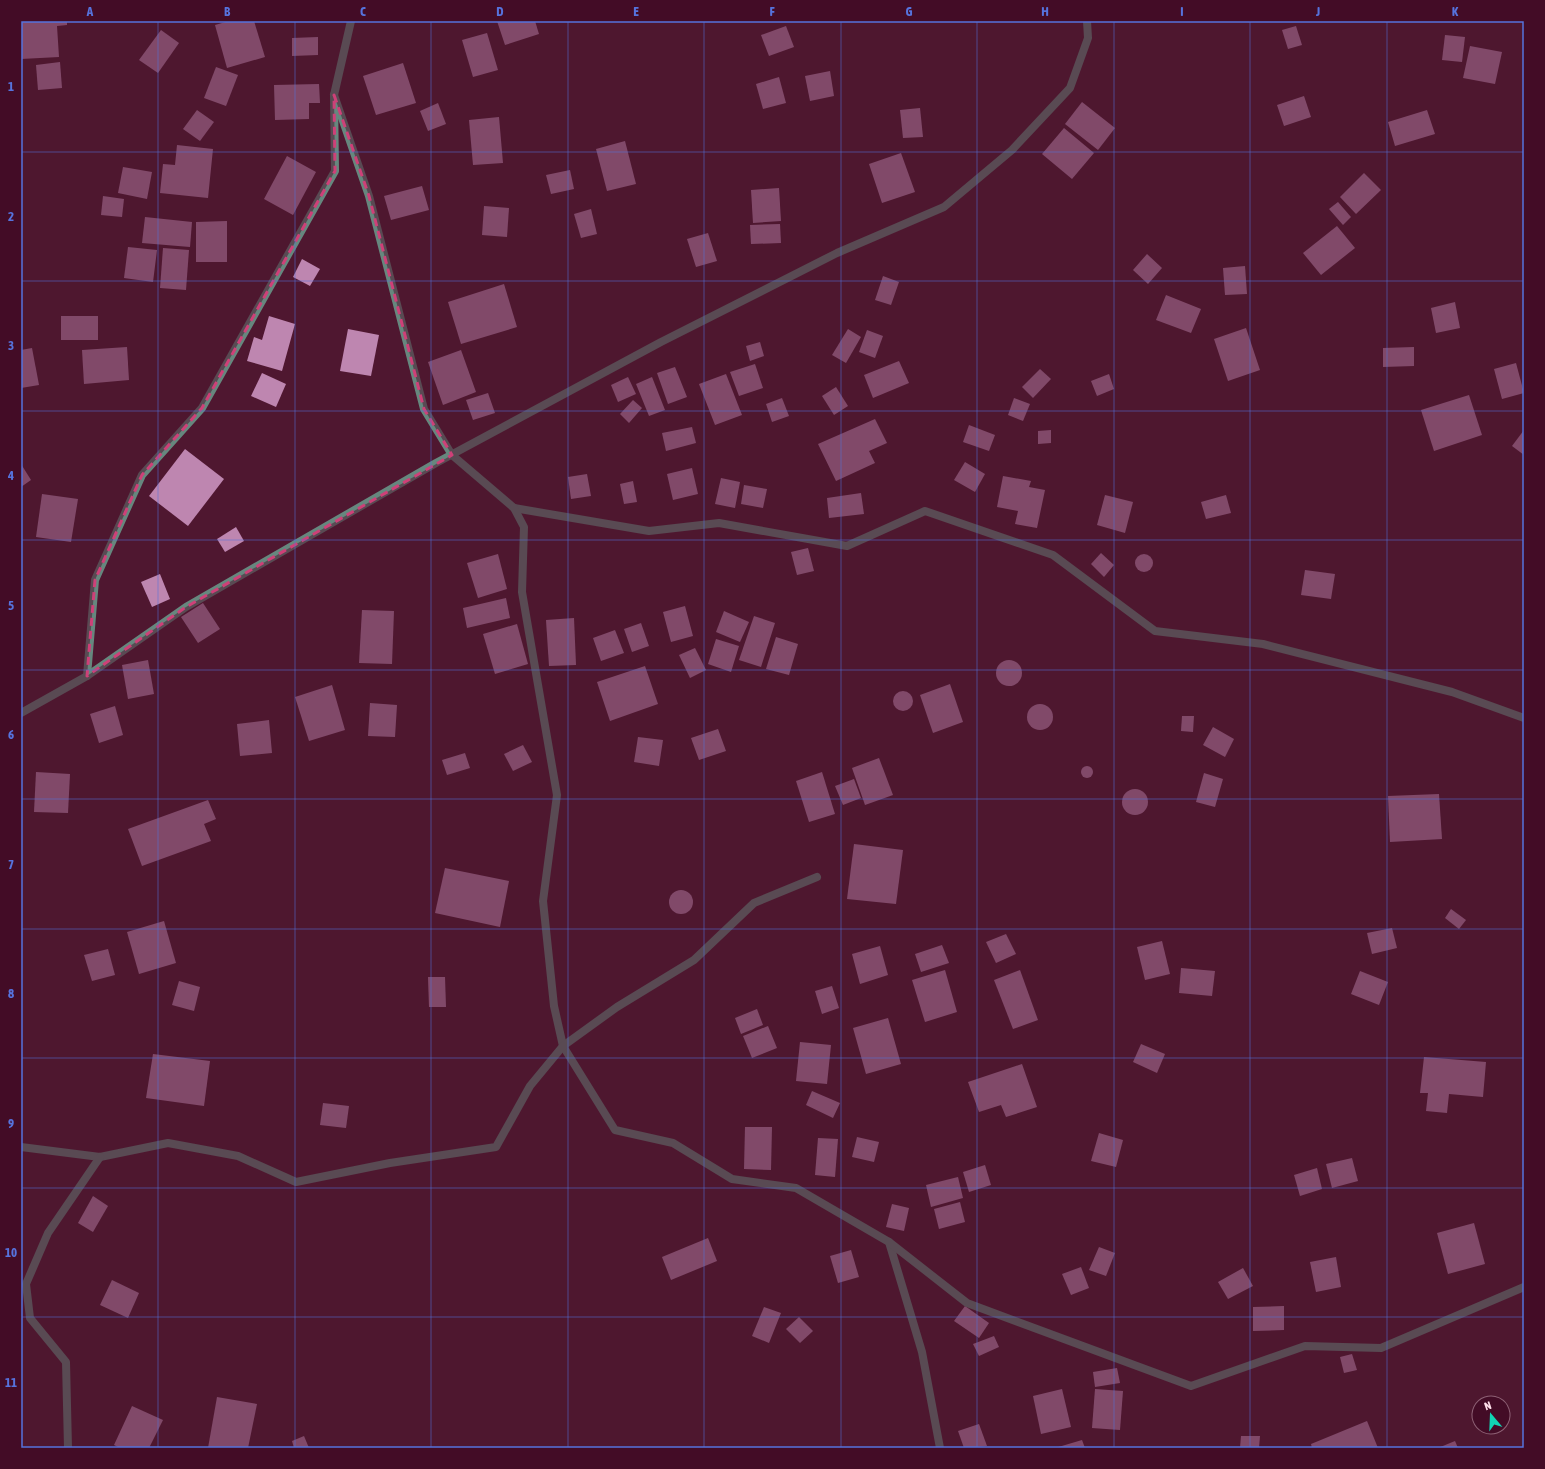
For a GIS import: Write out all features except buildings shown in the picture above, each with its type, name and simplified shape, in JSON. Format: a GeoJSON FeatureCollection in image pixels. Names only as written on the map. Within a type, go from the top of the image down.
{"type":"FeatureCollection","features":[{"type":"Feature","properties":{"kind":"street"},"geometry":{"type":"LineString","coordinates":[[87,676],[95,580],[142,475],[202,408],[335,171],[334,95],[351,21]]}},
{"type":"Feature","properties":{"kind":"street"},"geometry":{"type":"LineString","coordinates":[[21,713],[87,676],[186,607],[452,455],[661,342],[830,257],[944,207],[1012,150],[1070,88],[1088,38],[1088,21]]}},
{"type":"Feature","properties":{"kind":"street"},"geometry":{"type":"LineString","coordinates":[[334,95],[369,196],[424,409],[452,455],[514,508],[524,527],[522,592],[557,795],[543,901],[554,1006],[563,1046],[615,1130],[673,1143],[732,1179],[796,1188],[889,1242],[967,1303],[1191,1386],[1305,1346],[1381,1348],[1524,1287]]}},
{"type":"Feature","properties":{"kind":"street"},"geometry":{"type":"LineString","coordinates":[[514,508],[649,531],[719,523],[847,546],[925,511],[1053,555],[1154,631],[1263,644],[1452,692],[1524,718]]}},
{"type":"Feature","properties":{"kind":"street"},"geometry":{"type":"LineString","coordinates":[[21,1147],[100,1157],[168,1143],[238,1156],[296,1182],[390,1163],[496,1147],[530,1086],[563,1046],[617,1007],[694,960],[754,903],[817,877]]}},
{"type":"Feature","properties":{"kind":"street"},"geometry":{"type":"LineString","coordinates":[[68,1448],[66,1362],[30,1318],[26,1284],[48,1233],[100,1157]]}},
{"type":"Feature","properties":{"kind":"street"},"geometry":{"type":"LineString","coordinates":[[889,1242],[922,1352],[940,1448]]}},
{"type":"Feature","properties":{"kind":"highlighted area"},"geometry":{"type":"Polygon","coordinates":[[[334,95],[369,196],[424,409],[452,455],[186,607],[87,676],[95,580],[142,475],[202,408],[335,171],[334,95]]]}}]}
